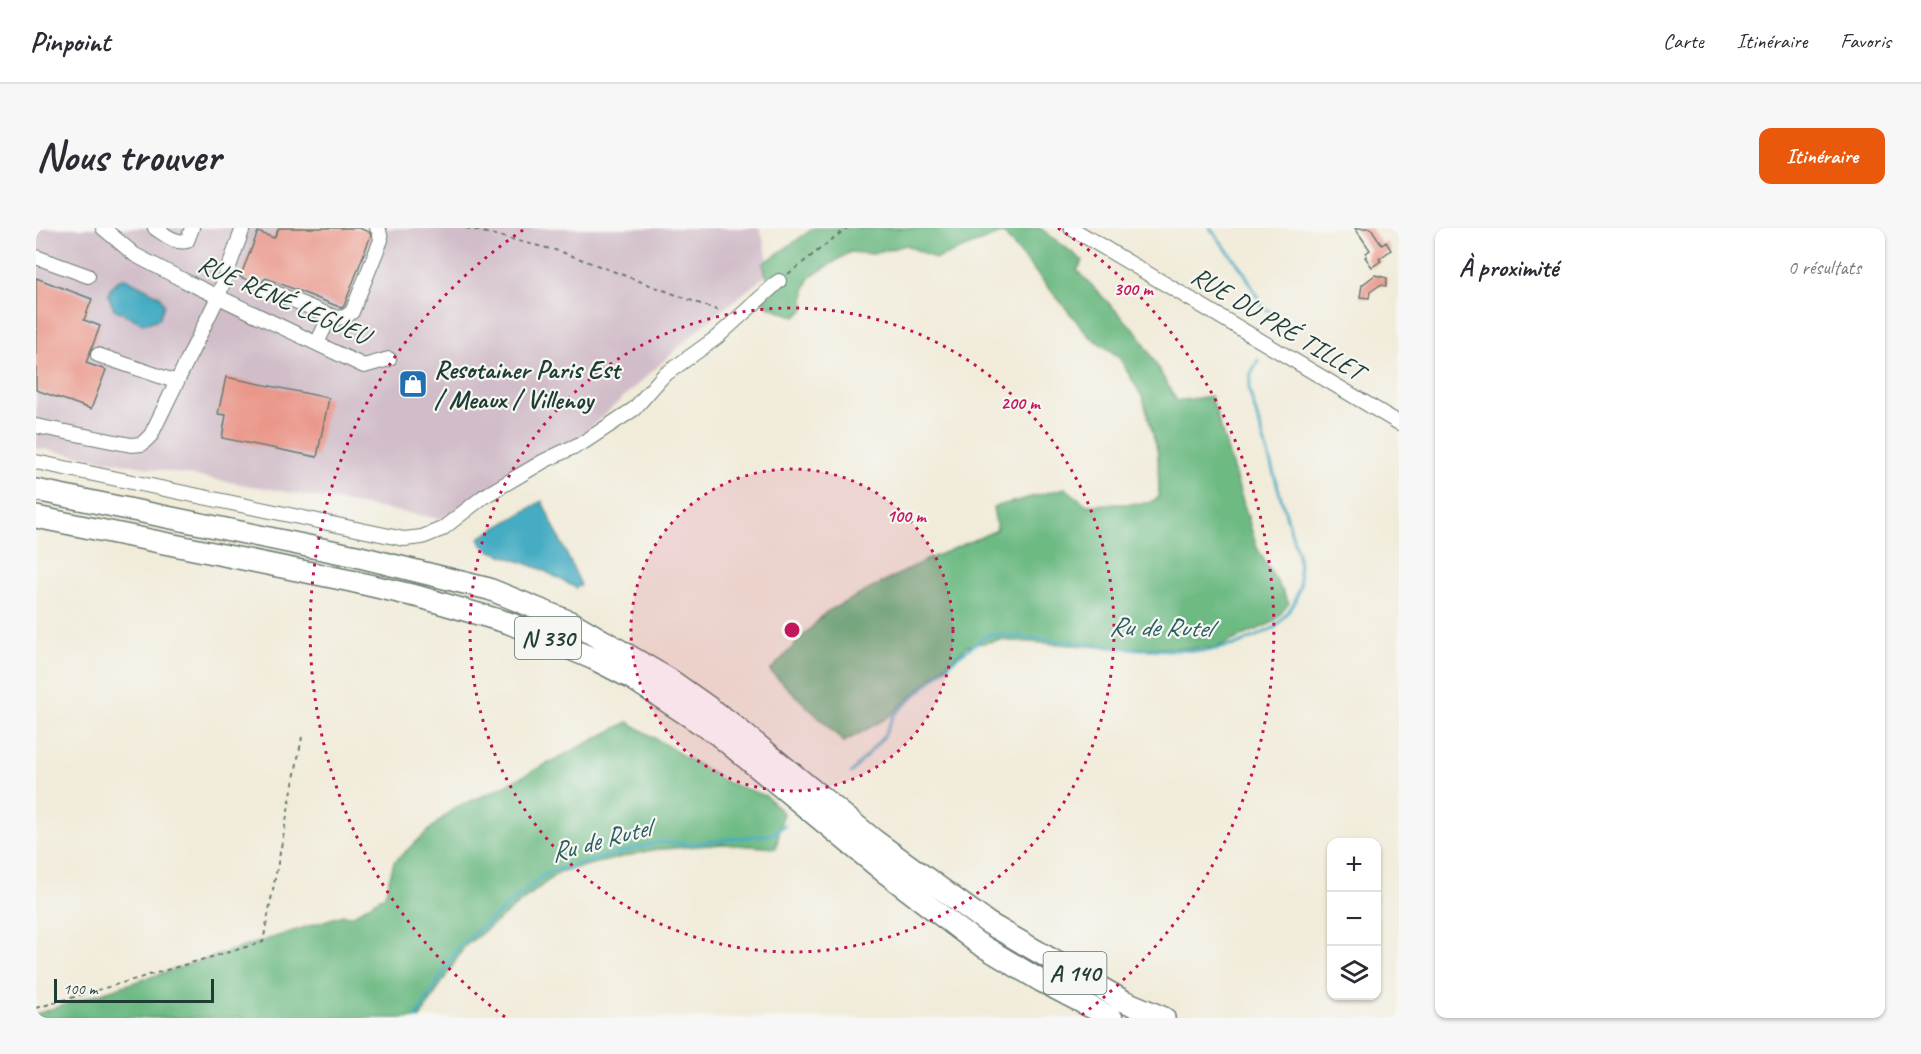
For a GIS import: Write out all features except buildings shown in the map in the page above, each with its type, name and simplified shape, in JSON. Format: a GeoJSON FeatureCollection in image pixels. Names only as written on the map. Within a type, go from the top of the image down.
{"type":"FeatureCollection","features":[{"type":"Feature","properties":{"kind":"highway","name":"N 330"},"geometry":{"type":"LineString","coordinates":[[36,490],[367,558],[489,589],[573,623],[669,679],[727,720],[874,840],[988,923]]}},
{"type":"Feature","properties":{"kind":"highway","name":"N 330"},"geometry":{"type":"LineString","coordinates":[[36,517],[420,597],[509,623],[594,659],[640,683],[718,735],[883,871],[976,942]]}},
{"type":"Feature","properties":{"kind":"highway","name":"A 140"},"geometry":{"type":"LineString","coordinates":[[988,923],[1124,1001],[1164,1018]]}},
{"type":"Feature","properties":{"kind":"highway","name":"A 140"},"geometry":{"type":"LineString","coordinates":[[976,942],[1041,981],[1112,1018]]}},
{"type":"Feature","properties":{"kind":"street","name":"RUE RENÉ LEGUEU"},"geometry":{"type":"LineString","coordinates":[[103,228],[135,255],[364,366],[389,359]]}},
{"type":"Feature","properties":{"kind":"street"},"geometry":{"type":"LineString","coordinates":[[155,228],[174,240],[182,242],[187,241],[192,228]]}},
{"type":"Feature","properties":{"kind":"street"},"geometry":{"type":"LineString","coordinates":[[36,426],[131,445],[142,444],[151,435],[218,297],[243,228]]}},
{"type":"Feature","properties":{"kind":"street"},"geometry":{"type":"LineString","coordinates":[[266,289],[330,316],[345,317],[352,312],[381,240],[377,228]]}},
{"type":"Feature","properties":{"kind":"street","name":"RUE DU PRÉ TILLET"},"geometry":{"type":"LineString","coordinates":[[1071,228],[1399,423]]}},
{"type":"Feature","properties":{"kind":"street"},"geometry":{"type":"LineString","coordinates":[[36,257],[88,276]]}},
{"type":"Feature","properties":{"kind":"street"},"geometry":{"type":"LineString","coordinates":[[36,462],[405,539],[422,537],[442,529],[483,498],[544,461],[584,442],[634,409],[663,376],[717,338],[779,281]]}},
{"type":"Feature","properties":{"kind":"street"},"geometry":{"type":"LineString","coordinates":[[317,343],[330,316]]}},
{"type":"Feature","properties":{"kind":"street"},"geometry":{"type":"LineString","coordinates":[[98,355],[177,382]]}},
{"type":"Feature","properties":{"kind":"path"},"geometry":{"type":"LineString","coordinates":[[466,228],[559,251],[722,312]]}},
{"type":"Feature","properties":{"kind":"path"},"geometry":{"type":"LineString","coordinates":[[779,281],[847,228]]}},
{"type":"Feature","properties":{"kind":"path"},"geometry":{"type":"LineString","coordinates":[[36,1008],[263,942],[302,737]]}},
{"type":"Feature","properties":{"kind":"shaded area"},"geometry":{"type":"Polygon","coordinates":[[[36,228],[760,228],[771,271],[700,328],[583,434],[440,519],[36,448],[36,228]]]}},
{"type":"Feature","properties":{"kind":"green space"},"geometry":{"type":"Polygon","coordinates":[[[814,228],[1040,228],[1083,261],[1077,270],[1139,335],[1177,401],[1211,396],[1257,548],[1289,603],[1274,622],[1216,648],[1116,648],[999,640],[967,646],[887,718],[844,742],[770,671],[826,612],[922,562],[997,530],[993,507],[1065,488],[1087,505],[1149,503],[1159,497],[1158,453],[1143,398],[1119,357],[1089,336],[1003,233],[936,259],[906,245],[873,254],[850,252],[810,277],[805,289],[804,309],[796,317],[768,306],[761,300],[772,294],[763,264],[814,228]]]}},
{"type":"Feature","properties":{"kind":"green space"},"geometry":{"type":"Polygon","coordinates":[[[628,722],[726,782],[766,796],[783,813],[776,848],[723,844],[652,850],[559,872],[464,947],[420,1018],[36,1018],[36,1014],[343,915],[352,916],[385,895],[394,862],[454,808],[490,793],[628,722]]]}},
{"type":"Feature","properties":{"kind":"water"},"geometry":{"type":"Polygon","coordinates":[[[125,278],[160,296],[164,305],[159,319],[144,324],[114,309],[108,295],[114,284],[125,278]]]}},
{"type":"Feature","properties":{"kind":"water"},"geometry":{"type":"Polygon","coordinates":[[[542,501],[581,585],[576,588],[541,569],[491,551],[482,545],[479,538],[542,501]]]}},
{"type":"Feature","properties":{"kind":"waterway","name":"Ru de Rutel"},"geometry":{"type":"LineString","coordinates":[[1210,228],[1244,272],[1263,307],[1274,314],[1280,323],[1278,331]]}},
{"type":"Feature","properties":{"kind":"waterway","name":"Ru de Rutel"},"geometry":{"type":"LineString","coordinates":[[851,773],[884,736],[894,715],[957,657],[989,634],[1138,649],[1206,651],[1239,644],[1276,627],[1294,604],[1300,585],[1298,555],[1249,390],[1251,374],[1258,360]]}},
{"type":"Feature","properties":{"kind":"waterway","name":"Ru de Rutel"},"geometry":{"type":"LineString","coordinates":[[416,1018],[459,946],[548,872],[660,842],[688,844],[772,834],[785,825]]}},
{"type":"Feature","properties":{"kind":"place","name":"Resotainer Paris Est / Meaux / Villenoy"},"geometry":{"type":"Point","coordinates":[413,384]}}]}
